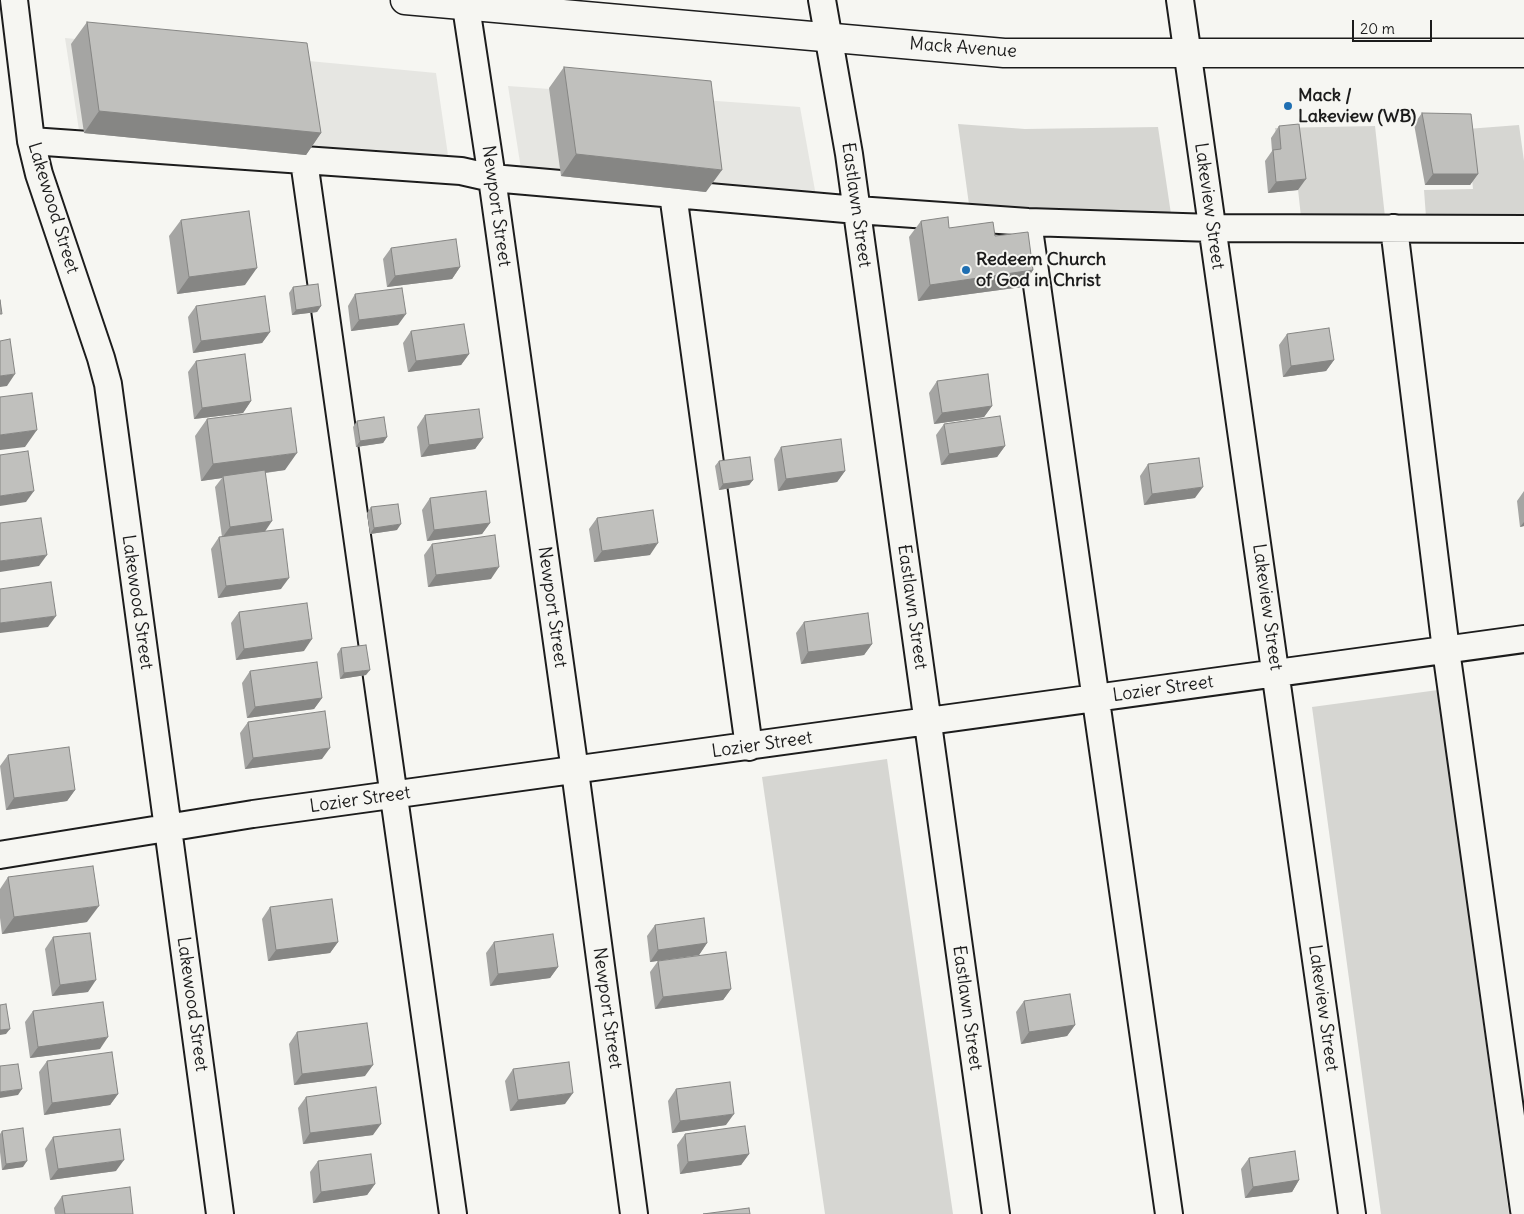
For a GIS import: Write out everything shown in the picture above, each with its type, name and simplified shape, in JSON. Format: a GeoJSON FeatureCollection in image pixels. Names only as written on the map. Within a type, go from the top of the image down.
{"type":"FeatureCollection","features":[{"type":"Feature","properties":{"kind":"main road","name":"Mack Avenue"},"geometry":{"type":"LineString","coordinates":[[405,0],[465,3],[1004,53],[1524,53]]}},
{"type":"Feature","properties":{"kind":"street","name":"Lakewood Street"},"geometry":{"type":"LineString","coordinates":[[14,0],[31,141],[39,174],[108,384],[220,1214]]}},
{"type":"Feature","properties":{"kind":"street","name":"Eastlawn Street"},"geometry":{"type":"LineString","coordinates":[[822,0],[850,154],[996,1214]]}},
{"type":"Feature","properties":{"kind":"street","name":"Lakeview Street"},"geometry":{"type":"LineString","coordinates":[[1180,0],[1352,1214]]}},
{"type":"Feature","properties":{"kind":"street","name":"Newport Street"},"geometry":{"type":"LineString","coordinates":[[465,3],[492,178],[575,771],[634,1214]]}},
{"type":"Feature","properties":{"kind":"street"},"geometry":{"type":"LineString","coordinates":[[31,141],[461,171],[492,178],[857,210],[1028,222],[1213,228],[1524,229]]}},
{"type":"Feature","properties":{"kind":"street"},"geometry":{"type":"LineString","coordinates":[[304,160],[454,1214]]}},
{"type":"Feature","properties":{"kind":"street"},"geometry":{"type":"LineString","coordinates":[[673,194],[749,747]]}},
{"type":"Feature","properties":{"kind":"street"},"geometry":{"type":"LineString","coordinates":[[1028,222],[1169,1214]]}},
{"type":"Feature","properties":{"kind":"street"},"geometry":{"type":"LineString","coordinates":[[1394,228],[1446,650],[1524,1210]]}},
{"type":"Feature","properties":{"kind":"street","name":"Lozier Street"},"geometry":{"type":"LineString","coordinates":[[0,855],[253,814],[1524,640]]}},
{"type":"Feature","properties":{"kind":"shaded area"},"geometry":{"type":"Polygon","coordinates":[[[65,38],[436,73],[449,162],[80,137],[65,38]]]}},
{"type":"Feature","properties":{"kind":"shaded area"},"geometry":{"type":"Polygon","coordinates":[[[508,86],[800,107],[816,196],[521,169],[508,86]]]}},
{"type":"Feature","properties":{"kind":"shaded area"},"geometry":{"type":"Polygon","coordinates":[[[958,124],[1025,129],[1158,127],[1171,214],[970,212],[958,124]]]}},
{"type":"Feature","properties":{"kind":"shaded area"},"geometry":{"type":"Polygon","coordinates":[[[1519,125],[1524,161],[1524,215],[1426,217],[1424,190],[1473,189],[1467,129],[1519,125]]]}},
{"type":"Feature","properties":{"kind":"shaded area"},"geometry":{"type":"Polygon","coordinates":[[[1375,126],[1385,217],[1301,217],[1292,134],[1276,136],[1275,128],[1375,126]]]}},
{"type":"Feature","properties":{"kind":"shaded area"},"geometry":{"type":"Polygon","coordinates":[[[1438,690],[1509,1214],[1381,1214],[1312,707],[1438,690]]]}},
{"type":"Feature","properties":{"kind":"shaded area"},"geometry":{"type":"Polygon","coordinates":[[[887,759],[953,1214],[825,1214],[762,777],[887,759]]]}},
{"type":"Feature","properties":{"kind":"building"},"geometry":{"type":"Polygon","coordinates":[[[87,22],[307,43],[321,133],[99,111],[87,22]]]}},
{"type":"Feature","properties":{"kind":"building"},"geometry":{"type":"Polygon","coordinates":[[[564,67],[711,81],[722,170],[576,154],[564,67]]]}},
{"type":"Feature","properties":{"kind":"building"},"geometry":{"type":"Polygon","coordinates":[[[1422,113],[1471,114],[1478,174],[1433,174],[1422,113]]]}},
{"type":"Feature","properties":{"kind":"building"},"geometry":{"type":"Polygon","coordinates":[[[1299,124],[1306,179],[1276,182],[1273,150],[1281,149],[1279,126],[1299,124]]]}},
{"type":"Feature","properties":{"kind":"building"},"geometry":{"type":"Polygon","coordinates":[[[249,211],[257,268],[189,277],[181,220],[249,211]]]}},
{"type":"Feature","properties":{"kind":"building"},"geometry":{"type":"Polygon","coordinates":[[[948,217],[949,228],[993,222],[995,236],[1028,232],[1033,270],[930,285],[921,221],[948,217]]]}},
{"type":"Feature","properties":{"kind":"building"},"geometry":{"type":"Polygon","coordinates":[[[456,239],[460,267],[395,276],[391,248],[456,239]]]}},
{"type":"Feature","properties":{"kind":"building"},"geometry":{"type":"Polygon","coordinates":[[[318,284],[321,306],[296,310],[293,287],[318,284]]]}},
{"type":"Feature","properties":{"kind":"building"},"geometry":{"type":"Polygon","coordinates":[[[402,288],[406,314],[359,320],[355,294],[402,288]]]}},
{"type":"Feature","properties":{"kind":"building"},"geometry":{"type":"Polygon","coordinates":[[[265,296],[270,332],[201,341],[196,306],[265,296]]]}},
{"type":"Feature","properties":{"kind":"building"},"geometry":{"type":"Polygon","coordinates":[[[464,324],[469,354],[416,361],[411,331],[464,324]]]}},
{"type":"Feature","properties":{"kind":"building"},"geometry":{"type":"Polygon","coordinates":[[[1329,328],[1334,360],[1291,366],[1287,334],[1329,328]]]}},
{"type":"Feature","properties":{"kind":"building"},"geometry":{"type":"Polygon","coordinates":[[[10,339],[15,374],[0,376],[0,341],[10,339]]]}},
{"type":"Feature","properties":{"kind":"building"},"geometry":{"type":"Polygon","coordinates":[[[245,354],[251,401],[202,408],[196,361],[245,354]]]}},
{"type":"Feature","properties":{"kind":"building"},"geometry":{"type":"Polygon","coordinates":[[[988,374],[992,406],[942,413],[937,381],[988,374]]]}},
{"type":"Feature","properties":{"kind":"building"},"geometry":{"type":"Polygon","coordinates":[[[32,393],[37,430],[0,435],[0,397],[32,393]]]}},
{"type":"Feature","properties":{"kind":"building"},"geometry":{"type":"Polygon","coordinates":[[[291,408],[297,453],[213,464],[207,419],[291,408]]]}},
{"type":"Feature","properties":{"kind":"building"},"geometry":{"type":"Polygon","coordinates":[[[479,409],[483,438],[429,445],[425,415],[479,409]]]}},
{"type":"Feature","properties":{"kind":"building"},"geometry":{"type":"Polygon","coordinates":[[[1000,416],[1005,446],[949,454],[944,424],[1000,416]]]}},
{"type":"Feature","properties":{"kind":"building"},"geometry":{"type":"Polygon","coordinates":[[[384,417],[387,437],[360,441],[357,421],[384,417]]]}},
{"type":"Feature","properties":{"kind":"building"},"geometry":{"type":"Polygon","coordinates":[[[841,439],[845,471],[786,479],[781,447],[841,439]]]}},
{"type":"Feature","properties":{"kind":"building"},"geometry":{"type":"Polygon","coordinates":[[[28,451],[34,491],[0,496],[0,455],[28,451]]]}},
{"type":"Feature","properties":{"kind":"building"},"geometry":{"type":"Polygon","coordinates":[[[750,457],[753,480],[723,484],[719,461],[750,457]]]}},
{"type":"Feature","properties":{"kind":"building"},"geometry":{"type":"Polygon","coordinates":[[[1199,458],[1203,487],[1152,494],[1148,464],[1199,458]]]}},
{"type":"Feature","properties":{"kind":"building"},"geometry":{"type":"Polygon","coordinates":[[[265,470],[272,521],[230,527],[223,476],[265,470]]]}},
{"type":"Feature","properties":{"kind":"building"},"geometry":{"type":"Polygon","coordinates":[[[486,491],[490,523],[434,530],[430,498],[486,491]]]}},
{"type":"Feature","properties":{"kind":"building"},"geometry":{"type":"Polygon","coordinates":[[[398,504],[401,524],[374,528],[371,507],[398,504]]]}},
{"type":"Feature","properties":{"kind":"building"},"geometry":{"type":"Polygon","coordinates":[[[653,510],[658,543],[602,551],[597,518],[653,510]]]}},
{"type":"Feature","properties":{"kind":"building"},"geometry":{"type":"Polygon","coordinates":[[[41,518],[47,555],[0,561],[0,523],[41,518]]]}},
{"type":"Feature","properties":{"kind":"building"},"geometry":{"type":"Polygon","coordinates":[[[283,529],[289,578],[226,586],[219,537],[283,529]]]}},
{"type":"Feature","properties":{"kind":"building"},"geometry":{"type":"Polygon","coordinates":[[[495,535],[499,567],[436,575],[432,544],[495,535]]]}},
{"type":"Feature","properties":{"kind":"building"},"geometry":{"type":"Polygon","coordinates":[[[51,582],[56,616],[0,623],[0,589],[51,582]]]}},
{"type":"Feature","properties":{"kind":"building"},"geometry":{"type":"Polygon","coordinates":[[[307,603],[312,639],[244,649],[239,612],[307,603]]]}},
{"type":"Feature","properties":{"kind":"building"},"geometry":{"type":"Polygon","coordinates":[[[868,613],[872,644],[808,652],[804,622],[868,613]]]}},
{"type":"Feature","properties":{"kind":"building"},"geometry":{"type":"Polygon","coordinates":[[[366,645],[370,670],[344,673],[341,648],[366,645]]]}},
{"type":"Feature","properties":{"kind":"building"},"geometry":{"type":"Polygon","coordinates":[[[317,662],[322,698],[255,707],[250,671],[317,662]]]}},
{"type":"Feature","properties":{"kind":"building"},"geometry":{"type":"Polygon","coordinates":[[[325,711],[330,748],[253,758],[248,722],[325,711]]]}},
{"type":"Feature","properties":{"kind":"building"},"geometry":{"type":"Polygon","coordinates":[[[69,747],[75,790],[14,798],[8,755],[69,747]]]}},
{"type":"Feature","properties":{"kind":"building"},"geometry":{"type":"Polygon","coordinates":[[[93,866],[99,906],[14,917],[8,877],[93,866]]]}},
{"type":"Feature","properties":{"kind":"building"},"geometry":{"type":"Polygon","coordinates":[[[332,899],[338,942],[276,950],[270,907],[332,899]]]}},
{"type":"Feature","properties":{"kind":"building"},"geometry":{"type":"Polygon","coordinates":[[[704,918],[707,943],[658,950],[655,925],[704,918]]]}},
{"type":"Feature","properties":{"kind":"building"},"geometry":{"type":"Polygon","coordinates":[[[90,933],[96,980],[60,985],[53,937],[90,933]]]}},
{"type":"Feature","properties":{"kind":"building"},"geometry":{"type":"Polygon","coordinates":[[[553,934],[558,967],[498,974],[494,942],[553,934]]]}},
{"type":"Feature","properties":{"kind":"building"},"geometry":{"type":"Polygon","coordinates":[[[726,952],[731,989],[663,997],[658,961],[726,952]]]}},
{"type":"Feature","properties":{"kind":"building"},"geometry":{"type":"Polygon","coordinates":[[[1070,994],[1075,1025],[1029,1032],[1024,1001],[1070,994]]]}},
{"type":"Feature","properties":{"kind":"building"},"geometry":{"type":"Polygon","coordinates":[[[103,1002],[108,1037],[38,1047],[33,1011],[103,1002]]]}},
{"type":"Feature","properties":{"kind":"building"},"geometry":{"type":"Polygon","coordinates":[[[6,1004],[10,1029],[0,1030],[0,1005],[6,1004]]]}},
{"type":"Feature","properties":{"kind":"building"},"geometry":{"type":"Polygon","coordinates":[[[367,1023],[373,1065],[302,1074],[297,1032],[367,1023]]]}},
{"type":"Feature","properties":{"kind":"building"},"geometry":{"type":"Polygon","coordinates":[[[112,1052],[118,1094],[52,1103],[47,1061],[112,1052]]]}},
{"type":"Feature","properties":{"kind":"building"},"geometry":{"type":"Polygon","coordinates":[[[569,1062],[573,1093],[518,1100],[513,1069],[569,1062]]]}},
{"type":"Feature","properties":{"kind":"building"},"geometry":{"type":"Polygon","coordinates":[[[18,1064],[22,1089],[0,1092],[0,1066],[18,1064]]]}},
{"type":"Feature","properties":{"kind":"building"},"geometry":{"type":"Polygon","coordinates":[[[730,1082],[734,1114],[680,1121],[676,1089],[730,1082]]]}},
{"type":"Feature","properties":{"kind":"building"},"geometry":{"type":"Polygon","coordinates":[[[376,1087],[381,1124],[310,1133],[306,1097],[376,1087]]]}},
{"type":"Feature","properties":{"kind":"building"},"geometry":{"type":"Polygon","coordinates":[[[745,1126],[749,1154],[688,1162],[685,1134],[745,1126]]]}},
{"type":"Feature","properties":{"kind":"building"},"geometry":{"type":"Polygon","coordinates":[[[23,1128],[27,1161],[6,1164],[2,1131],[23,1128]]]}},
{"type":"Feature","properties":{"kind":"building"},"geometry":{"type":"Polygon","coordinates":[[[120,1129],[124,1160],[58,1169],[53,1137],[120,1129]]]}},
{"type":"Feature","properties":{"kind":"building"},"geometry":{"type":"Polygon","coordinates":[[[1295,1151],[1299,1180],[1253,1187],[1249,1158],[1295,1151]]]}},
{"type":"Feature","properties":{"kind":"building"},"geometry":{"type":"Polygon","coordinates":[[[371,1154],[375,1184],[321,1192],[318,1161],[371,1154]]]}},
{"type":"Feature","properties":{"kind":"building"},"geometry":{"type":"Polygon","coordinates":[[[130,1187],[133,1214],[65,1214],[62,1196],[130,1187]]]}},
{"type":"Feature","properties":{"kind":"building"},"geometry":{"type":"Polygon","coordinates":[[[749,1208],[750,1214],[703,1214],[749,1208]]]}},
{"type":"Feature","properties":{"kind":"place","name":"Mack / Lakeview (WB)"},"geometry":{"type":"Point","coordinates":[1288,106]}},
{"type":"Feature","properties":{"kind":"place","name":"Redeem Church of God in Christ"},"geometry":{"type":"Point","coordinates":[966,270]}}]}
